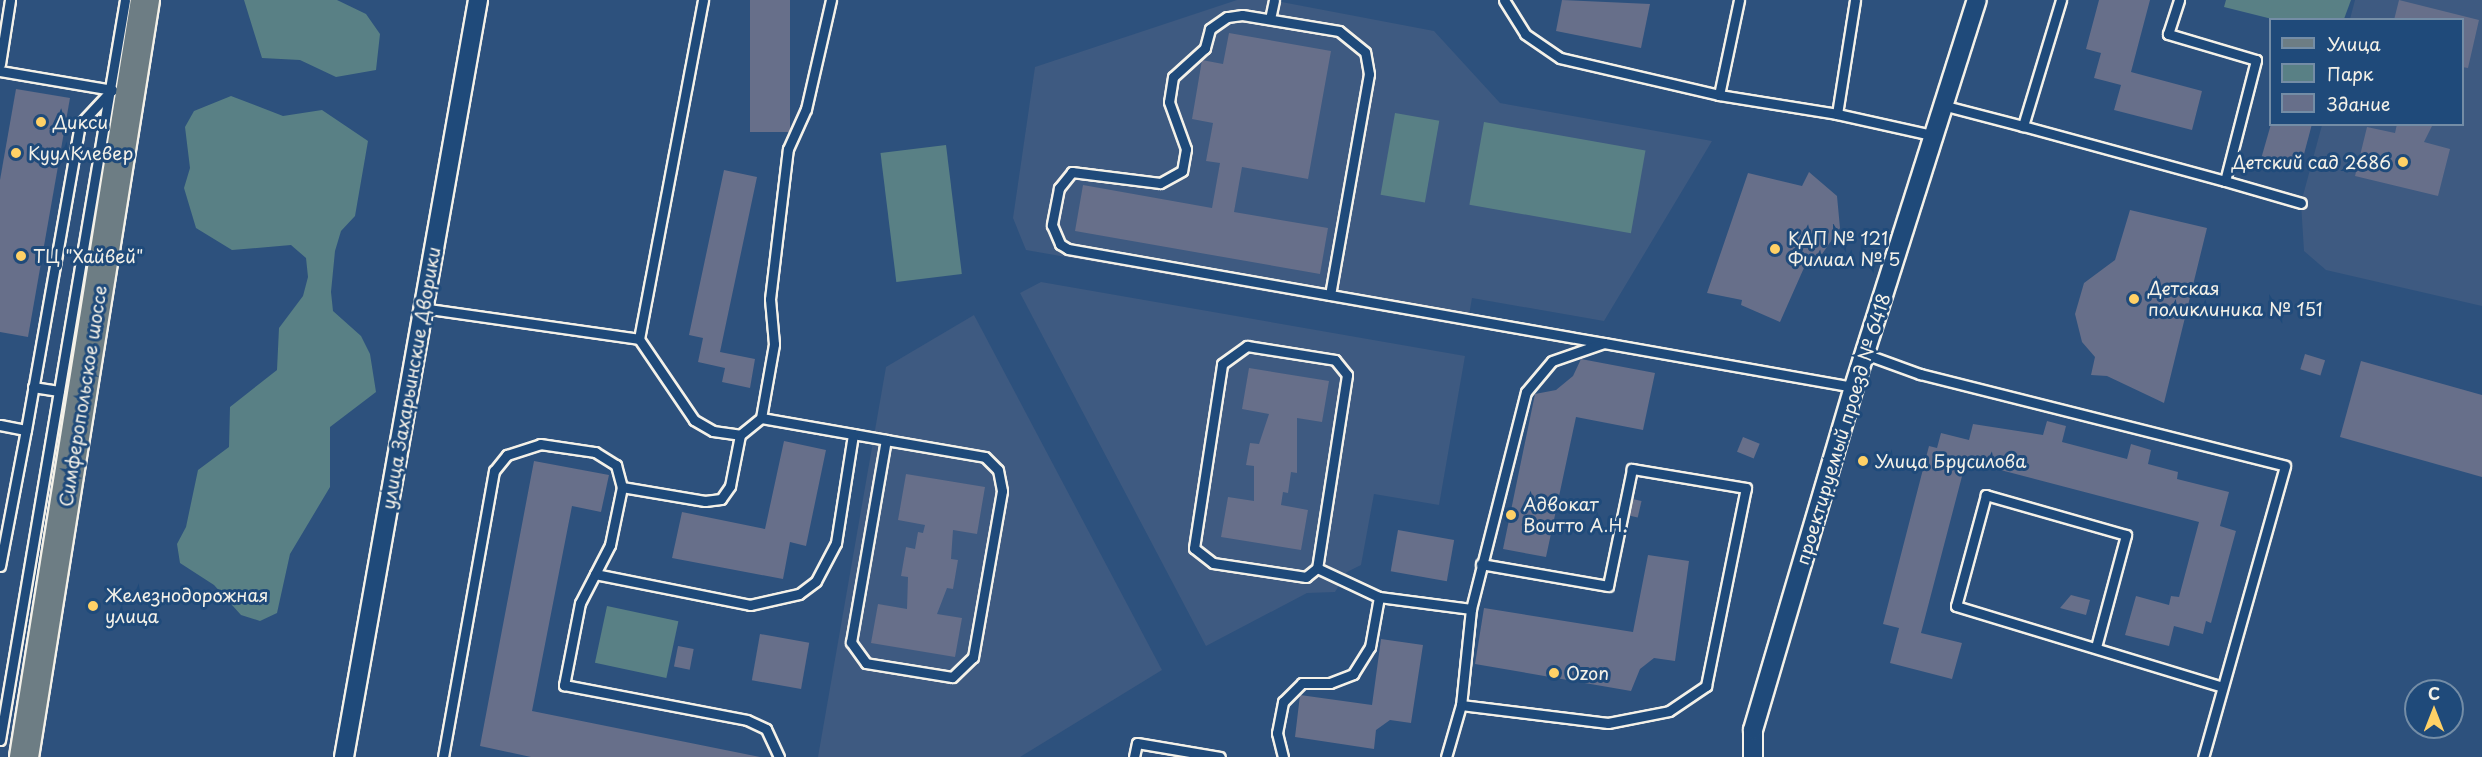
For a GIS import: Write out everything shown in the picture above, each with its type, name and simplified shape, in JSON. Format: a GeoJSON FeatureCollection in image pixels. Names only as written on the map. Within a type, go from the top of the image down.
{"type":"FeatureCollection","features":[{"type":"Feature","properties":{"kind":"main road","name":"Симферопольское шоссе"},"geometry":{"type":"LineString","coordinates":[[24,757],[145,0]]}},
{"type":"Feature","properties":{"kind":"street","name":"улица Захарьинские Дворики"},"geometry":{"type":"LineString","coordinates":[[344,757],[478,0]]}},
{"type":"Feature","properties":{"kind":"street","name":"проектируемый проезд № 6418"},"geometry":{"type":"LineString","coordinates":[[1753,757],[1753,730],[1854,387],[1932,135],[1977,0]]}},
{"type":"Feature","properties":{"kind":"lane"},"geometry":{"type":"LineString","coordinates":[[0,64],[10,0]]}},
{"type":"Feature","properties":{"kind":"lane"},"geometry":{"type":"LineString","coordinates":[[0,740],[112,90],[125,0]]}},
{"type":"Feature","properties":{"kind":"lane"},"geometry":{"type":"LineString","coordinates":[[703,0],[639,339],[694,420],[713,430],[740,435]]}},
{"type":"Feature","properties":{"kind":"lane"},"geometry":{"type":"LineString","coordinates":[[622,487],[705,501],[721,499],[730,486],[740,435],[761,418],[774,344],[770,299],[788,149],[806,109],[831,0]]}},
{"type":"Feature","properties":{"kind":"lane"},"geometry":{"type":"LineString","coordinates":[[1270,19],[1274,0]]}},
{"type":"Feature","properties":{"kind":"lane"},"geometry":{"type":"LineString","coordinates":[[1504,0],[1525,34],[1560,58],[1719,95],[1837,114],[1932,135]]}},
{"type":"Feature","properties":{"kind":"lane"},"geometry":{"type":"LineString","coordinates":[[1719,95],[1739,0]]}},
{"type":"Feature","properties":{"kind":"lane"},"geometry":{"type":"LineString","coordinates":[[1837,114],[1855,0]]}},
{"type":"Feature","properties":{"kind":"lane"},"geometry":{"type":"LineString","coordinates":[[2023,126],[2061,0]]}},
{"type":"Feature","properties":{"kind":"lane"},"geometry":{"type":"LineString","coordinates":[[2179,0],[2168,34],[2256,60],[2225,181]]}},
{"type":"Feature","properties":{"kind":"lane"},"geometry":{"type":"LineString","coordinates":[[1330,295],[1368,62],[1350,36],[1242,15],[1222,20],[1210,29],[1201,51],[1175,72],[1170,109],[1186,161],[1176,177],[1160,183],[1072,172],[1059,188],[1053,232],[1068,249],[1330,295],[1604,343],[1854,387]]}},
{"type":"Feature","properties":{"kind":"lane"},"geometry":{"type":"LineString","coordinates":[[0,71],[112,90]]}},
{"type":"Feature","properties":{"kind":"lane"},"geometry":{"type":"LineString","coordinates":[[0,566],[80,124],[112,90]]}},
{"type":"Feature","properties":{"kind":"lane"},"geometry":{"type":"LineString","coordinates":[[1942,105],[2301,203]]}},
{"type":"Feature","properties":{"kind":"lane"},"geometry":{"type":"LineString","coordinates":[[422,308],[639,339]]}},
{"type":"Feature","properties":{"kind":"lane"},"geometry":{"type":"LineString","coordinates":[[1446,757],[1461,705],[1471,609],[1526,392],[1552,362],[1604,343]]}},
{"type":"Feature","properties":{"kind":"lane"},"geometry":{"type":"LineString","coordinates":[[1239,348],[1335,360],[1345,369],[1317,568],[1301,577],[1213,563],[1194,548],[1222,364],[1239,348]]}},
{"type":"Feature","properties":{"kind":"lane"},"geometry":{"type":"LineString","coordinates":[[1865,354],[1920,374],[2285,466],[2203,757]]}},
{"type":"Feature","properties":{"kind":"lane"},"geometry":{"type":"LineString","coordinates":[[33,387],[59,391]]}},
{"type":"Feature","properties":{"kind":"lane"},"geometry":{"type":"LineString","coordinates":[[761,418],[985,457],[1002,479],[973,657],[952,676],[866,663],[851,642],[886,440]]}},
{"type":"Feature","properties":{"kind":"lane"},"geometry":{"type":"LineString","coordinates":[[0,425],[26,429]]}},
{"type":"Feature","properties":{"kind":"lane"},"geometry":{"type":"LineString","coordinates":[[595,574],[750,605],[799,594],[830,563],[853,434]]}},
{"type":"Feature","properties":{"kind":"lane"},"geometry":{"type":"LineString","coordinates":[[443,757],[494,471],[521,447],[572,448],[607,457],[620,474],[622,487],[610,544],[580,603],[564,685],[747,720],[766,729],[779,757]]}},
{"type":"Feature","properties":{"kind":"lane"},"geometry":{"type":"LineString","coordinates":[[1461,705],[1608,723],[1669,711],[1706,686],[1746,488],[1632,469],[1608,586],[1481,564]]}},
{"type":"Feature","properties":{"kind":"lane"},"geometry":{"type":"LineString","coordinates":[[2096,647],[2126,535],[1986,495],[1956,606],[2222,687]]}},
{"type":"Feature","properties":{"kind":"lane"},"geometry":{"type":"LineString","coordinates":[[1317,568],[1379,597],[1471,609]]}},
{"type":"Feature","properties":{"kind":"lane"},"geometry":{"type":"LineString","coordinates":[[1283,757],[1277,733],[1284,702],[1302,683],[1330,683],[1353,675],[1370,647],[1379,597]]}},
{"type":"Feature","properties":{"kind":"lane"},"geometry":{"type":"LineString","coordinates":[[1134,757],[1137,743],[1220,757]]}},
{"type":"Feature","properties":{"kind":"shaded area"},"geometry":{"type":"Polygon","coordinates":[[[1237,0],[1271,0],[1434,31],[1500,103],[1712,141],[1604,321],[1472,298],[1467,327],[1026,250],[1013,218],[1035,67],[1237,0]]]}},
{"type":"Feature","properties":{"kind":"shaded area"},"geometry":{"type":"Polygon","coordinates":[[[2355,0],[2482,0],[2482,306],[2326,270],[2304,251],[2301,203],[2322,126],[2464,126],[2464,18],[2350,18],[2355,0]]]}},
{"type":"Feature","properties":{"kind":"shaded area"},"geometry":{"type":"Polygon","coordinates":[[[1041,282],[1465,356],[1439,505],[1374,494],[1361,565],[1347,572],[1335,592],[1307,593],[1206,646],[1020,293],[1041,282]]]}},
{"type":"Feature","properties":{"kind":"shaded area"},"geometry":{"type":"Polygon","coordinates":[[[974,315],[1162,670],[1020,757],[818,757],[886,367],[974,315]]]}},
{"type":"Feature","properties":{"kind":"green space"},"geometry":{"type":"Polygon","coordinates":[[[244,0],[337,0],[366,14],[380,34],[376,70],[336,77],[300,60],[262,58],[244,0]]]}},
{"type":"Feature","properties":{"kind":"green space"},"geometry":{"type":"Polygon","coordinates":[[[2226,0],[2351,0],[2344,18],[2269,18],[2224,7],[2226,0]]]}},
{"type":"Feature","properties":{"kind":"green space"},"geometry":{"type":"Polygon","coordinates":[[[231,96],[283,116],[322,110],[368,141],[355,216],[341,231],[335,251],[331,292],[333,311],[361,336],[370,354],[376,392],[330,427],[330,487],[290,554],[277,613],[260,621],[241,615],[214,585],[180,563],[177,544],[186,527],[198,470],[229,447],[230,407],[277,370],[279,328],[303,296],[308,277],[306,258],[291,245],[232,250],[196,228],[184,188],[190,168],[185,127],[194,111],[231,96]]]}},
{"type":"Feature","properties":{"kind":"green space"},"geometry":{"type":"Polygon","coordinates":[[[1395,113],[1439,121],[1425,203],[1381,195],[1395,113]]]}},
{"type":"Feature","properties":{"kind":"green space"},"geometry":{"type":"Polygon","coordinates":[[[1484,122],[1646,150],[1631,233],[1469,205],[1484,122]]]}},
{"type":"Feature","properties":{"kind":"green space"},"geometry":{"type":"Polygon","coordinates":[[[946,145],[962,274],[896,282],[880,153],[946,145]]]}},
{"type":"Feature","properties":{"kind":"green space"},"geometry":{"type":"Polygon","coordinates":[[[607,606],[678,621],[666,678],[595,663],[607,606]]]}},
{"type":"Feature","properties":{"kind":"building"},"geometry":{"type":"Polygon","coordinates":[[[750,0],[790,0],[790,132],[750,132],[750,0]]]}},
{"type":"Feature","properties":{"kind":"building"},"geometry":{"type":"Polygon","coordinates":[[[1562,0],[1650,4],[1641,48],[1556,31],[1562,0]]]}},
{"type":"Feature","properties":{"kind":"building"},"geometry":{"type":"Polygon","coordinates":[[[2099,0],[2150,0],[2131,72],[2202,91],[2192,130],[2114,110],[2121,85],[2094,78],[2101,53],[2086,49],[2099,0]]]}},
{"type":"Feature","properties":{"kind":"building"},"geometry":{"type":"Polygon","coordinates":[[[2399,0],[2479,20],[2468,68],[2464,67],[2464,18],[2394,18],[2399,0]]]}},
{"type":"Feature","properties":{"kind":"building"},"geometry":{"type":"Polygon","coordinates":[[[1229,33],[1331,51],[1308,179],[1242,167],[1234,212],[1328,228],[1320,274],[1075,231],[1083,185],[1212,208],[1220,163],[1206,161],[1213,123],[1192,119],[1202,60],[1223,64],[1229,33]]]}},
{"type":"Feature","properties":{"kind":"building","name":"ТЦ \"Хайвей\""},"geometry":{"type":"Polygon","coordinates":[[[16,89],[70,98],[28,337],[0,332],[0,180],[16,89]]]}},
{"type":"Feature","properties":{"kind":"building"},"geometry":{"type":"Polygon","coordinates":[[[2270,126],[2311,126],[2300,169],[2261,159],[2270,126]]]}},
{"type":"Feature","properties":{"kind":"building","name":"Детский сад 2686"},"geometry":{"type":"Polygon","coordinates":[[[2397,126],[2432,126],[2424,142],[2450,149],[2438,196],[2355,176],[2367,127],[2395,133],[2397,126]]]}},
{"type":"Feature","properties":{"kind":"building"},"geometry":{"type":"Polygon","coordinates":[[[724,170],[757,177],[720,352],[755,359],[750,388],[722,382],[725,368],[698,362],[703,338],[689,335],[724,170]]]}},
{"type":"Feature","properties":{"kind":"building","name":"КДП № 121 Филиал № 5"},"geometry":{"type":"Polygon","coordinates":[[[1809,172],[1837,196],[1840,228],[1820,257],[1807,261],[1780,322],[1741,305],[1742,300],[1707,293],[1748,173],[1802,186],[1809,172]]]}},
{"type":"Feature","properties":{"kind":"building","name":"Детская поликлиника № 151"},"geometry":{"type":"Polygon","coordinates":[[[2130,210],[2207,228],[2164,403],[2107,376],[2091,375],[2095,357],[2082,342],[2075,314],[2084,283],[2115,260],[2130,210]]]}},
{"type":"Feature","properties":{"kind":"building"},"geometry":{"type":"Polygon","coordinates":[[[2305,354],[2325,360],[2320,375],[2300,369],[2305,354]]]}},
{"type":"Feature","properties":{"kind":"building"},"geometry":{"type":"Polygon","coordinates":[[[1581,359],[1655,373],[1643,430],[1576,417],[1546,557],[1503,549],[1535,394],[1556,390],[1573,376],[1581,359]]]}},
{"type":"Feature","properties":{"kind":"building"},"geometry":{"type":"Polygon","coordinates":[[[2361,361],[2482,395],[2482,477],[2340,437],[2361,361]]]}},
{"type":"Feature","properties":{"kind":"building"},"geometry":{"type":"Polygon","coordinates":[[[1249,368],[1329,381],[1322,422],[1297,418],[1297,473],[1291,472],[1288,493],[1283,492],[1281,505],[1308,510],[1301,550],[1221,537],[1228,497],[1254,501],[1254,466],[1246,465],[1250,443],[1259,444],[1269,414],[1242,409],[1249,368]]]}},
{"type":"Feature","properties":{"kind":"building"},"geometry":{"type":"Polygon","coordinates":[[[2047,421],[2066,426],[2062,442],[2127,459],[2131,444],[2151,450],[2148,464],[2178,472],[2177,479],[2229,492],[2220,526],[2236,531],[2211,623],[2206,621],[2203,634],[2174,626],[2169,646],[2125,635],[2136,596],[2169,605],[2171,596],[2179,597],[2199,522],[1966,461],[1921,633],[1962,643],[1952,679],[1890,663],[1899,628],[1883,624],[1929,446],[1937,448],[1941,433],[1969,440],[1973,424],[2043,435],[2047,421]]]}},
{"type":"Feature","properties":{"kind":"building"},"geometry":{"type":"Polygon","coordinates":[[[1743,437],[1760,444],[1754,459],[1737,452],[1743,437]]]}},
{"type":"Feature","properties":{"kind":"building"},"geometry":{"type":"Polygon","coordinates":[[[784,441],[826,450],[806,546],[790,542],[783,579],[672,558],[682,512],[765,529],[784,441]]]}},
{"type":"Feature","properties":{"kind":"building"},"geometry":{"type":"Polygon","coordinates":[[[534,461],[609,475],[601,512],[572,506],[532,711],[760,757],[531,757],[480,746],[534,461]]]}},
{"type":"Feature","properties":{"kind":"building"},"geometry":{"type":"Polygon","coordinates":[[[906,474],[985,487],[977,534],[953,530],[951,559],[958,560],[953,589],[947,588],[937,614],[962,618],[955,657],[871,643],[878,604],[907,609],[908,577],[901,576],[906,547],[915,549],[918,532],[923,533],[925,525],[898,520],[906,474]]]}},
{"type":"Feature","properties":{"kind":"building"},"geometry":{"type":"Polygon","coordinates":[[[1624,497],[1642,501],[1638,518],[1620,514],[1624,497]]]}},
{"type":"Feature","properties":{"kind":"building"},"geometry":{"type":"Polygon","coordinates":[[[1398,530],[1454,540],[1447,581],[1391,571],[1398,530]]]}},
{"type":"Feature","properties":{"kind":"building"},"geometry":{"type":"Polygon","coordinates":[[[1648,555],[1689,561],[1675,661],[1654,658],[1640,669],[1631,691],[1475,664],[1484,608],[1633,632],[1648,555]]]}},
{"type":"Feature","properties":{"kind":"building"},"geometry":{"type":"Polygon","coordinates":[[[2071,595],[2090,600],[2086,615],[2060,608],[2071,595]]]}},
{"type":"Feature","properties":{"kind":"building"},"geometry":{"type":"Polygon","coordinates":[[[760,634],[809,643],[801,689],[752,680],[760,634]]]}},
{"type":"Feature","properties":{"kind":"building"},"geometry":{"type":"Polygon","coordinates":[[[1381,639],[1423,645],[1411,723],[1390,720],[1376,730],[1374,749],[1295,737],[1300,695],[1372,705],[1381,639]]]}},
{"type":"Feature","properties":{"kind":"building"},"geometry":{"type":"Polygon","coordinates":[[[678,646],[694,649],[690,670],[674,667],[678,646]]]}},
{"type":"Feature","properties":{"kind":"place","name":"Дикси"},"geometry":{"type":"Point","coordinates":[41,122]}},
{"type":"Feature","properties":{"kind":"place","name":"КуулКлевер"},"geometry":{"type":"Point","coordinates":[16,153]}},
{"type":"Feature","properties":{"kind":"place","name":"Детский сад 2686"},"geometry":{"type":"Point","coordinates":[2403,162]}},
{"type":"Feature","properties":{"kind":"place","name":"КДП № 121 Филиал № 5"},"geometry":{"type":"Point","coordinates":[1775,249]}},
{"type":"Feature","properties":{"kind":"place","name":"ТЦ \"Хайвей\""},"geometry":{"type":"Point","coordinates":[21,256]}},
{"type":"Feature","properties":{"kind":"place","name":"Детская поликлиника № 151"},"geometry":{"type":"Point","coordinates":[2134,299]}},
{"type":"Feature","properties":{"kind":"place","name":"Улица Брусилова"},"geometry":{"type":"Point","coordinates":[1863,461]}},
{"type":"Feature","properties":{"kind":"place","name":"Адвокат Воитто А.Н."},"geometry":{"type":"Point","coordinates":[1511,515]}},
{"type":"Feature","properties":{"kind":"place","name":"Железнодорожная улица"},"geometry":{"type":"Point","coordinates":[93,606]}},
{"type":"Feature","properties":{"kind":"place","name":"Ozon"},"geometry":{"type":"Point","coordinates":[1554,673]}}]}
